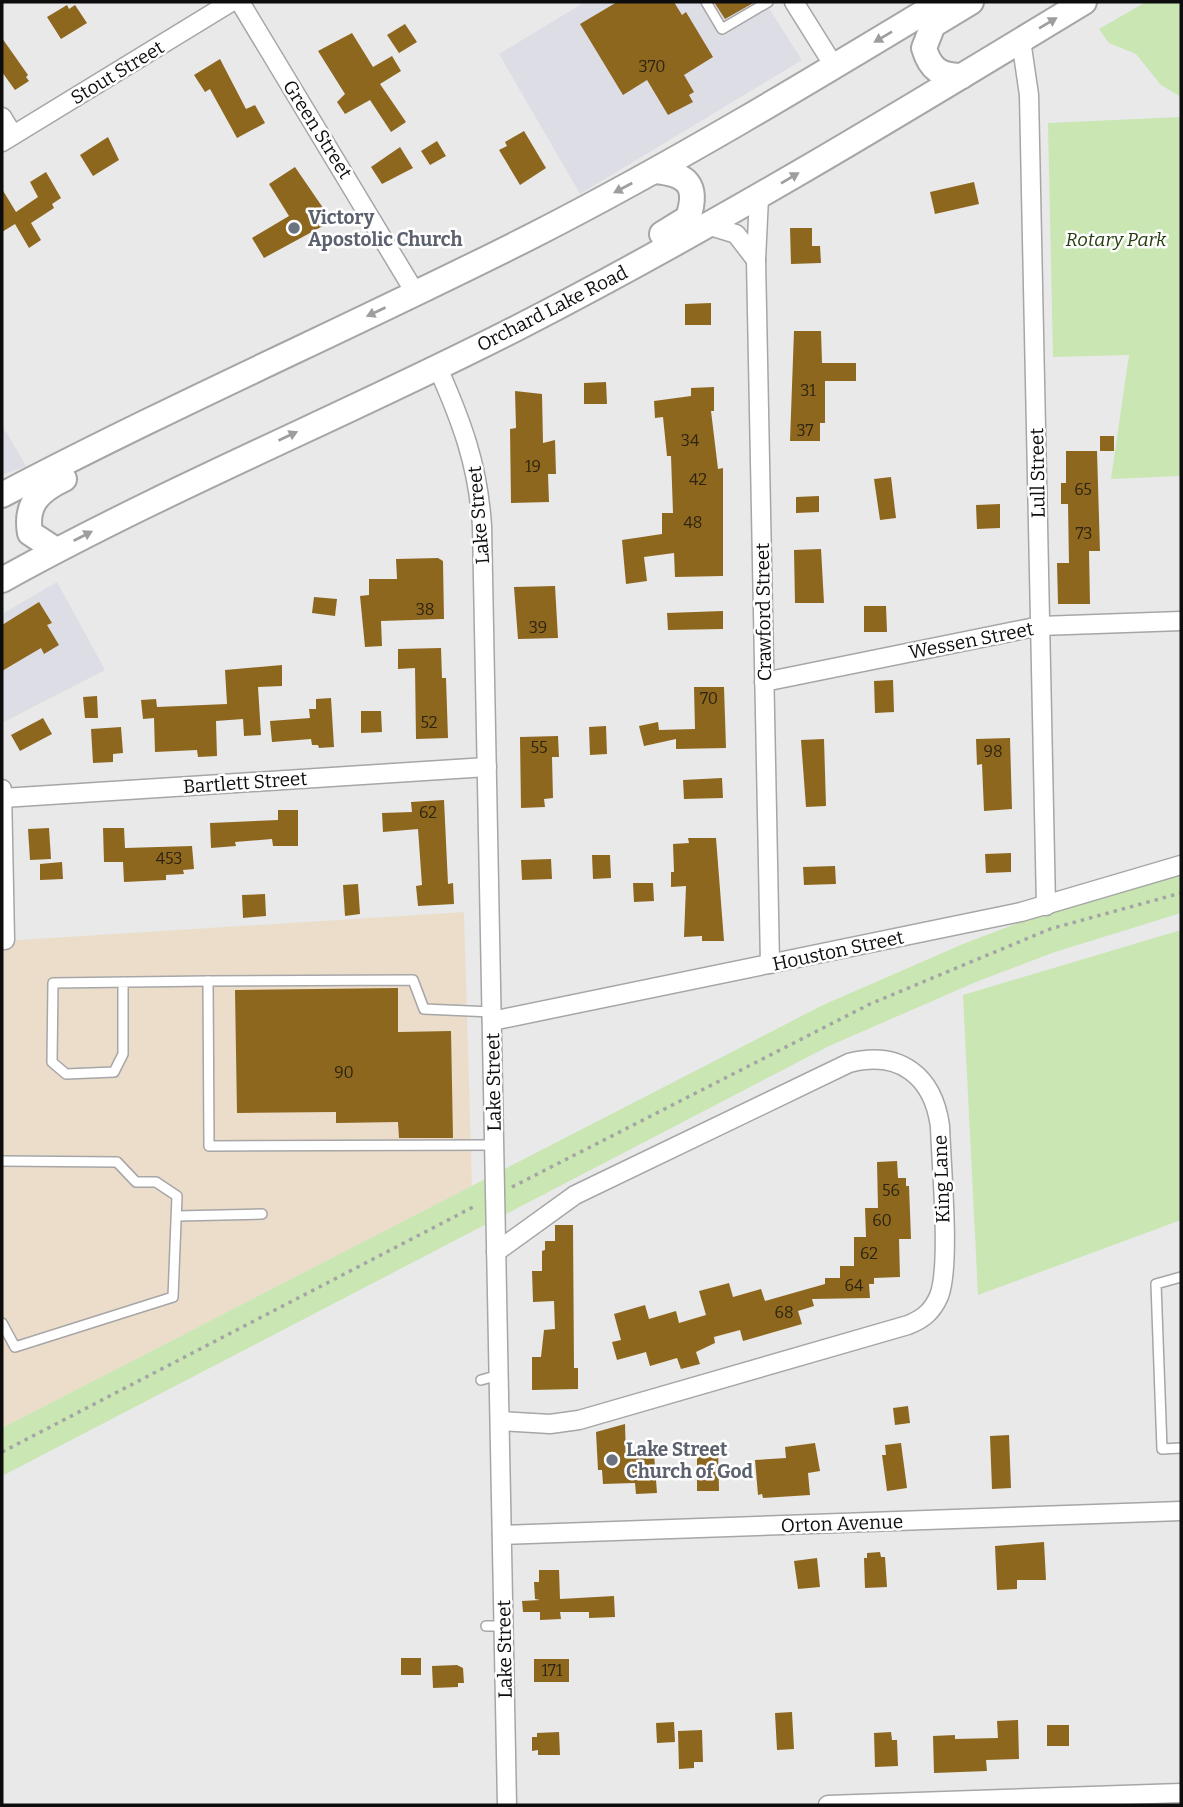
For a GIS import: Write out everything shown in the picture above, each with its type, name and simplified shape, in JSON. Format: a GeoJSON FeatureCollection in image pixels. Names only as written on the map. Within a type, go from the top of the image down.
{"type":"FeatureCollection","features":[{"type":"Feature","properties":{"kind":"main road"},"geometry":{"type":"LineString","coordinates":[[2,495],[243,373],[416,294],[655,171],[941,2]]}},
{"type":"Feature","properties":{"kind":"main road"},"geometry":{"type":"LineString","coordinates":[[962,76],[940,74],[932,67],[924,48],[933,25],[971,2]]}},
{"type":"Feature","properties":{"kind":"main road","name":"Orchard Lake Road"},"geometry":{"type":"LineString","coordinates":[[2,580],[234,461],[516,328],[710,226],[1084,2]]}},
{"type":"Feature","properties":{"kind":"main road"},"geometry":{"type":"LineString","coordinates":[[516,328],[523,308],[688,218],[693,202],[685,179],[676,173],[655,171]]}},
{"type":"Feature","properties":{"kind":"main road"},"geometry":{"type":"LineString","coordinates":[[56,550],[30,533],[28,519],[31,504],[43,489],[225,399],[243,373]]}},
{"type":"Feature","properties":{"kind":"street","name":"Stout Street"},"geometry":{"type":"LineString","coordinates":[[7,139],[231,2]]}},
{"type":"Feature","properties":{"kind":"street","name":"Green Street"},"geometry":{"type":"LineString","coordinates":[[240,2],[416,294]]}},
{"type":"Feature","properties":{"kind":"street"},"geometry":{"type":"LineString","coordinates":[[794,2],[834,66]]}},
{"type":"Feature","properties":{"kind":"street","name":"Lull Street"},"geometry":{"type":"LineString","coordinates":[[1021,40],[1029,95],[1046,906]]}},
{"type":"Feature","properties":{"kind":"street"},"geometry":{"type":"LineString","coordinates":[[2,117],[7,139]]}},
{"type":"Feature","properties":{"kind":"street","name":"Crawford Street"},"geometry":{"type":"LineString","coordinates":[[759,197],[756,260],[770,964]]}},
{"type":"Feature","properties":{"kind":"street"},"geometry":{"type":"LineString","coordinates":[[710,226],[736,233],[756,260]]}},
{"type":"Feature","properties":{"kind":"street","name":"Lake Street"},"geometry":{"type":"LineString","coordinates":[[437,366],[471,448],[480,488],[496,1252],[490,1378],[500,1421],[502,1535],[495,1626],[507,1805]]}},
{"type":"Feature","properties":{"kind":"street","name":"Wessen Street"},"geometry":{"type":"LineString","coordinates":[[764,682],[1040,626],[1181,621]]}},
{"type":"Feature","properties":{"kind":"street","name":"Bartlett Street"},"geometry":{"type":"LineString","coordinates":[[2,794],[487,767]]}},
{"type":"Feature","properties":{"kind":"street"},"geometry":{"type":"LineString","coordinates":[[2,794],[5,940]]}},
{"type":"Feature","properties":{"kind":"street","name":"Houston Street"},"geometry":{"type":"LineString","coordinates":[[492,1017],[770,964],[1046,906],[1181,865]]}},
{"type":"Feature","properties":{"kind":"street","name":"King Lane"},"geometry":{"type":"LineString","coordinates":[[496,1252],[575,1195],[849,1063],[874,1059],[900,1065],[925,1082],[936,1103],[940,1126],[944,1268],[938,1297],[923,1318],[908,1325],[579,1420],[550,1424],[500,1421]]}},
{"type":"Feature","properties":{"kind":"street","name":"Orton Avenue"},"geometry":{"type":"LineString","coordinates":[[502,1535],[1181,1511]]}},
{"type":"Feature","properties":{"kind":"street"},"geometry":{"type":"LineString","coordinates":[[828,1805],[1181,1793]]}},
{"type":"Feature","properties":{"kind":"lane"},"geometry":{"type":"LineString","coordinates":[[706,2],[722,29],[768,2]]}},
{"type":"Feature","properties":{"kind":"lane"},"geometry":{"type":"LineString","coordinates":[[123,982],[123,1054],[114,1072],[66,1074],[52,1062],[53,983],[123,982],[208,981],[413,980],[424,1009],[492,1017]]}},
{"type":"Feature","properties":{"kind":"lane"},"geometry":{"type":"LineString","coordinates":[[208,981],[209,1146],[494,1145]]}},
{"type":"Feature","properties":{"kind":"lane"},"geometry":{"type":"LineString","coordinates":[[2,1161],[117,1161],[136,1182],[156,1182],[177,1196],[173,1297],[15,1347],[2,1323]]}},
{"type":"Feature","properties":{"kind":"lane"},"geometry":{"type":"LineString","coordinates":[[177,1216],[262,1214]]}},
{"type":"Feature","properties":{"kind":"lane"},"geometry":{"type":"LineString","coordinates":[[1181,1277],[1156,1284],[1162,1449],[1181,1448]]}},
{"type":"Feature","properties":{"kind":"path"},"geometry":{"type":"LineString","coordinates":[[2,1452],[870,1003],[1050,929],[1181,893]]}},
{"type":"Feature","properties":{"kind":"shaded area"},"geometry":{"type":"Polygon","coordinates":[[[585,2],[765,2],[802,60],[580,194],[499,54],[585,2]]]}},
{"type":"Feature","properties":{"kind":"shaded area"},"geometry":{"type":"Polygon","coordinates":[[[2,425],[26,466],[2,475],[2,425]]]}},
{"type":"Feature","properties":{"kind":"shaded area"},"geometry":{"type":"Polygon","coordinates":[[[57,582],[105,670],[2,723],[2,614],[57,582]]]}},
{"type":"Feature","properties":{"kind":"shaded area"},"geometry":{"type":"Polygon","coordinates":[[[464,912],[472,1186],[2,1428],[2,941],[464,912]]]}},
{"type":"Feature","properties":{"kind":"green space"},"geometry":{"type":"Polygon","coordinates":[[[1146,2],[1181,2],[1181,97],[1161,85],[1136,54],[1109,43],[1099,29],[1146,2]]]}},
{"type":"Feature","properties":{"kind":"green space","name":"Rotary Park"},"geometry":{"type":"Polygon","coordinates":[[[1181,117],[1181,476],[1111,479],[1129,355],[1053,357],[1048,123],[1181,117]]]}},
{"type":"Feature","properties":{"kind":"green space"},"geometry":{"type":"Polygon","coordinates":[[[1181,870],[1181,913],[1055,952],[976,982],[829,1046],[2,1476],[2,1428],[823,1005],[963,944],[1036,916],[1181,870]]]}},
{"type":"Feature","properties":{"kind":"green space"},"geometry":{"type":"Polygon","coordinates":[[[1181,930],[1181,1220],[978,1295],[963,995],[1181,930]]]}},
{"type":"Feature","properties":{"kind":"building"},"geometry":{"type":"Polygon","coordinates":[[[617,2],[674,2],[682,15],[686,12],[713,57],[684,75],[694,92],[689,95],[693,102],[668,115],[647,80],[623,95],[580,24],[617,2]]]}},
{"type":"Feature","properties":{"kind":"building"},"geometry":{"type":"Polygon","coordinates":[[[714,2],[755,2],[725,19],[714,2]]]}},
{"type":"Feature","properties":{"kind":"building"},"geometry":{"type":"Polygon","coordinates":[[[67,5],[69,9],[75,5],[87,23],[61,39],[47,17],[67,5]]]}},
{"type":"Feature","properties":{"kind":"building"},"geometry":{"type":"Polygon","coordinates":[[[405,24],[417,42],[399,53],[387,35],[405,24]]]}},
{"type":"Feature","properties":{"kind":"building"},"geometry":{"type":"Polygon","coordinates":[[[352,33],[373,67],[392,56],[401,71],[380,84],[406,122],[391,132],[370,100],[345,114],[337,102],[345,94],[318,51],[352,33]]]}},
{"type":"Feature","properties":{"kind":"building"},"geometry":{"type":"Polygon","coordinates":[[[2,38],[28,75],[26,77],[29,81],[15,90],[2,72],[2,38]]]}},
{"type":"Feature","properties":{"kind":"building"},"geometry":{"type":"Polygon","coordinates":[[[220,59],[246,109],[255,105],[265,123],[237,138],[210,89],[205,92],[194,75],[220,59]]]}},
{"type":"Feature","properties":{"kind":"building"},"geometry":{"type":"Polygon","coordinates":[[[524,131],[546,168],[520,185],[499,150],[507,146],[505,142],[524,131]]]}},
{"type":"Feature","properties":{"kind":"building"},"geometry":{"type":"Polygon","coordinates":[[[108,137],[119,160],[93,176],[80,155],[108,137]]]}},
{"type":"Feature","properties":{"kind":"building"},"geometry":{"type":"Polygon","coordinates":[[[437,141],[446,156],[430,165],[421,151],[437,141]]]}},
{"type":"Feature","properties":{"kind":"building"},"geometry":{"type":"Polygon","coordinates":[[[400,147],[413,168],[382,184],[371,167],[400,147]]]}},
{"type":"Feature","properties":{"kind":"building"},"geometry":{"type":"Polygon","coordinates":[[[295,167],[332,221],[264,258],[252,238],[289,216],[269,184],[295,167]]]}},
{"type":"Feature","properties":{"kind":"building"},"geometry":{"type":"Polygon","coordinates":[[[46,172],[61,198],[52,204],[54,208],[31,223],[41,240],[29,248],[15,224],[2,232],[2,189],[16,212],[38,197],[30,182],[46,172]]]}},
{"type":"Feature","properties":{"kind":"building"},"geometry":{"type":"Polygon","coordinates":[[[974,182],[979,204],[935,214],[930,192],[974,182]]]}},
{"type":"Feature","properties":{"kind":"building"},"geometry":{"type":"Polygon","coordinates":[[[790,228],[812,228],[812,246],[820,246],[821,263],[791,264],[790,228]]]}},
{"type":"Feature","properties":{"kind":"building"},"geometry":{"type":"Polygon","coordinates":[[[711,303],[711,325],[685,325],[685,304],[711,303]]]}},
{"type":"Feature","properties":{"kind":"building"},"geometry":{"type":"Polygon","coordinates":[[[794,331],[821,331],[822,363],[856,363],[856,381],[825,381],[825,423],[820,423],[820,441],[790,441],[794,331]]]}},
{"type":"Feature","properties":{"kind":"building"},"geometry":{"type":"Polygon","coordinates":[[[606,382],[607,404],[584,404],[584,383],[606,382]]]}},
{"type":"Feature","properties":{"kind":"building"},"geometry":{"type":"Polygon","coordinates":[[[714,387],[714,411],[711,411],[718,469],[723,468],[723,576],[675,577],[674,553],[644,557],[647,581],[626,584],[622,540],[662,534],[662,513],[673,513],[671,456],[667,456],[663,417],[655,418],[654,401],[691,396],[691,388],[714,387]]]}},
{"type":"Feature","properties":{"kind":"building"},"geometry":{"type":"Polygon","coordinates":[[[515,391],[542,394],[543,443],[555,440],[556,474],[548,474],[549,502],[511,503],[510,429],[516,428],[515,391]]]}},
{"type":"Feature","properties":{"kind":"building"},"geometry":{"type":"Polygon","coordinates":[[[1100,436],[1114,436],[1114,451],[1100,451],[1100,436]]]}},
{"type":"Feature","properties":{"kind":"building"},"geometry":{"type":"Polygon","coordinates":[[[1066,451],[1097,451],[1100,551],[1089,551],[1090,604],[1058,604],[1057,563],[1069,563],[1068,504],[1061,504],[1061,483],[1066,483],[1066,451]]]}},
{"type":"Feature","properties":{"kind":"building"},"geometry":{"type":"Polygon","coordinates":[[[891,477],[896,518],[880,520],[874,479],[891,477]]]}},
{"type":"Feature","properties":{"kind":"building"},"geometry":{"type":"Polygon","coordinates":[[[819,496],[819,512],[796,513],[796,497],[819,496]]]}},
{"type":"Feature","properties":{"kind":"building"},"geometry":{"type":"Polygon","coordinates":[[[1000,504],[1000,528],[977,529],[976,505],[1000,504]]]}},
{"type":"Feature","properties":{"kind":"building"},"geometry":{"type":"Polygon","coordinates":[[[821,549],[824,603],[795,603],[794,550],[821,549]]]}},
{"type":"Feature","properties":{"kind":"building"},"geometry":{"type":"Polygon","coordinates":[[[438,558],[443,561],[444,619],[381,621],[382,646],[365,647],[360,596],[369,595],[369,579],[397,579],[396,559],[438,558]]]}},
{"type":"Feature","properties":{"kind":"building"},"geometry":{"type":"Polygon","coordinates":[[[555,586],[558,638],[518,639],[514,587],[555,586]]]}},
{"type":"Feature","properties":{"kind":"building"},"geometry":{"type":"Polygon","coordinates":[[[314,597],[337,599],[335,616],[312,613],[314,597]]]}},
{"type":"Feature","properties":{"kind":"building"},"geometry":{"type":"Polygon","coordinates":[[[39,602],[52,623],[47,625],[59,645],[44,654],[41,648],[2,671],[2,625],[39,602]]]}},
{"type":"Feature","properties":{"kind":"building"},"geometry":{"type":"Polygon","coordinates":[[[864,606],[886,606],[887,632],[864,632],[864,606]]]}},
{"type":"Feature","properties":{"kind":"building"},"geometry":{"type":"Polygon","coordinates":[[[723,611],[723,629],[668,630],[667,613],[723,611]]]}},
{"type":"Feature","properties":{"kind":"building"},"geometry":{"type":"Polygon","coordinates":[[[441,648],[442,678],[446,678],[448,738],[416,739],[415,668],[398,669],[398,649],[441,648]]]}},
{"type":"Feature","properties":{"kind":"building"},"geometry":{"type":"Polygon","coordinates":[[[282,665],[282,686],[258,687],[261,735],[244,736],[243,719],[216,721],[217,756],[198,757],[197,750],[155,752],[154,718],[143,719],[141,700],[156,699],[157,707],[227,704],[225,670],[282,665]]]}},
{"type":"Feature","properties":{"kind":"building"},"geometry":{"type":"Polygon","coordinates":[[[893,680],[894,712],[875,713],[874,681],[893,680]]]}},
{"type":"Feature","properties":{"kind":"building"},"geometry":{"type":"Polygon","coordinates":[[[694,687],[724,687],[726,748],[676,749],[676,739],[644,746],[639,726],[658,722],[659,730],[695,729],[694,687]]]}},
{"type":"Feature","properties":{"kind":"building"},"geometry":{"type":"Polygon","coordinates":[[[97,696],[98,718],[85,718],[83,697],[97,696]]]}},
{"type":"Feature","properties":{"kind":"building"},"geometry":{"type":"Polygon","coordinates":[[[331,698],[334,747],[319,748],[318,745],[312,745],[311,739],[272,742],[270,721],[310,718],[309,709],[316,709],[316,699],[331,698]]]}},
{"type":"Feature","properties":{"kind":"building"},"geometry":{"type":"Polygon","coordinates":[[[361,711],[381,711],[382,732],[361,733],[361,711]]]}},
{"type":"Feature","properties":{"kind":"building"},"geometry":{"type":"Polygon","coordinates":[[[43,718],[52,734],[20,751],[11,735],[43,718]]]}},
{"type":"Feature","properties":{"kind":"building"},"geometry":{"type":"Polygon","coordinates":[[[606,726],[607,754],[590,755],[589,727],[606,726]]]}},
{"type":"Feature","properties":{"kind":"building"},"geometry":{"type":"Polygon","coordinates":[[[121,727],[123,753],[113,754],[113,762],[93,763],[91,729],[121,727]]]}},
{"type":"Feature","properties":{"kind":"building"},"geometry":{"type":"Polygon","coordinates":[[[558,736],[559,757],[552,757],[553,798],[544,799],[545,807],[521,808],[520,737],[558,736]]]}},
{"type":"Feature","properties":{"kind":"building"},"geometry":{"type":"Polygon","coordinates":[[[1010,738],[1012,809],[984,811],[982,764],[977,765],[976,739],[1010,738]]]}},
{"type":"Feature","properties":{"kind":"building"},"geometry":{"type":"Polygon","coordinates":[[[824,739],[826,806],[806,807],[801,740],[824,739]]]}},
{"type":"Feature","properties":{"kind":"building"},"geometry":{"type":"Polygon","coordinates":[[[722,778],[723,798],[684,799],[683,780],[722,778]]]}},
{"type":"Feature","properties":{"kind":"building"},"geometry":{"type":"Polygon","coordinates":[[[444,800],[448,884],[453,883],[454,904],[418,906],[416,886],[422,885],[418,829],[383,832],[382,813],[412,812],[411,802],[444,800]]]}},
{"type":"Feature","properties":{"kind":"building"},"geometry":{"type":"Polygon","coordinates":[[[278,810],[298,810],[298,846],[273,846],[272,839],[235,842],[236,846],[211,848],[210,823],[278,820],[278,810]]]}},
{"type":"Feature","properties":{"kind":"building"},"geometry":{"type":"Polygon","coordinates":[[[49,828],[51,859],[30,860],[28,829],[49,828]]]}},
{"type":"Feature","properties":{"kind":"building"},"geometry":{"type":"Polygon","coordinates":[[[103,828],[124,828],[125,848],[192,846],[194,869],[183,870],[184,874],[166,875],[166,880],[124,882],[123,862],[104,862],[103,828]]]}},
{"type":"Feature","properties":{"kind":"building"},"geometry":{"type":"Polygon","coordinates":[[[688,838],[716,838],[724,941],[702,941],[702,936],[684,937],[686,886],[671,887],[671,872],[674,872],[673,844],[689,843],[688,838]]]}},
{"type":"Feature","properties":{"kind":"building"},"geometry":{"type":"Polygon","coordinates":[[[1011,853],[1011,872],[986,873],[985,854],[1011,853]]]}},
{"type":"Feature","properties":{"kind":"building"},"geometry":{"type":"Polygon","coordinates":[[[592,855],[610,855],[611,878],[593,879],[592,855]]]}},
{"type":"Feature","properties":{"kind":"building"},"geometry":{"type":"Polygon","coordinates":[[[551,859],[552,879],[522,880],[521,860],[551,859]]]}},
{"type":"Feature","properties":{"kind":"building"},"geometry":{"type":"Polygon","coordinates":[[[62,862],[63,879],[40,880],[40,864],[62,862]]]}},
{"type":"Feature","properties":{"kind":"building"},"geometry":{"type":"Polygon","coordinates":[[[835,866],[836,884],[804,885],[803,867],[835,866]]]}},
{"type":"Feature","properties":{"kind":"building"},"geometry":{"type":"Polygon","coordinates":[[[633,883],[653,883],[654,901],[634,902],[633,883]]]}},
{"type":"Feature","properties":{"kind":"building"},"geometry":{"type":"Polygon","coordinates":[[[358,884],[360,914],[345,916],[343,885],[358,884]]]}},
{"type":"Feature","properties":{"kind":"building"},"geometry":{"type":"Polygon","coordinates":[[[265,894],[266,916],[243,918],[242,895],[265,894]]]}},
{"type":"Feature","properties":{"kind":"building"},"geometry":{"type":"Polygon","coordinates":[[[398,988],[398,1032],[451,1031],[453,1138],[399,1138],[398,1122],[336,1123],[336,1112],[237,1113],[235,990],[398,988]]]}},
{"type":"Feature","properties":{"kind":"building"},"geometry":{"type":"Polygon","coordinates":[[[897,1161],[898,1178],[906,1178],[906,1186],[909,1186],[911,1239],[899,1239],[900,1277],[874,1278],[874,1284],[869,1284],[870,1298],[812,1299],[814,1306],[798,1311],[802,1324],[743,1341],[740,1330],[714,1337],[715,1343],[696,1352],[700,1364],[681,1369],[677,1358],[650,1366],[646,1352],[617,1360],[612,1342],[621,1340],[614,1314],[645,1305],[649,1319],[676,1311],[679,1323],[706,1315],[699,1291],[729,1283],[733,1297],[761,1289],[765,1301],[825,1284],[825,1278],[840,1278],[840,1266],[854,1266],[854,1237],[866,1237],[865,1208],[878,1208],[877,1162],[897,1161]]]}},
{"type":"Feature","properties":{"kind":"building"},"geometry":{"type":"Polygon","coordinates":[[[555,1225],[573,1225],[574,1368],[578,1368],[578,1389],[532,1390],[532,1357],[541,1357],[544,1330],[555,1329],[554,1301],[533,1302],[532,1271],[542,1271],[542,1251],[545,1250],[545,1241],[555,1241],[555,1225]]]}},
{"type":"Feature","properties":{"kind":"building"},"geometry":{"type":"Polygon","coordinates":[[[908,1406],[910,1423],[895,1425],[893,1408],[908,1406]]]}},
{"type":"Feature","properties":{"kind":"building"},"geometry":{"type":"Polygon","coordinates":[[[625,1424],[626,1456],[654,1454],[657,1493],[636,1494],[635,1483],[603,1484],[602,1470],[598,1470],[596,1432],[625,1424]]]}},
{"type":"Feature","properties":{"kind":"building"},"geometry":{"type":"Polygon","coordinates":[[[1009,1435],[1011,1488],[992,1489],[990,1436],[1009,1435]]]}},
{"type":"Feature","properties":{"kind":"building"},"geometry":{"type":"Polygon","coordinates":[[[815,1443],[820,1471],[808,1473],[810,1495],[763,1498],[762,1494],[758,1495],[755,1460],[786,1458],[785,1447],[815,1443]]]}},
{"type":"Feature","properties":{"kind":"building"},"geometry":{"type":"Polygon","coordinates":[[[901,1443],[907,1488],[887,1491],[882,1455],[886,1455],[885,1445],[901,1443]]]}},
{"type":"Feature","properties":{"kind":"building"},"geometry":{"type":"Polygon","coordinates":[[[697,1448],[718,1448],[719,1491],[697,1491],[697,1448]]]}},
{"type":"Feature","properties":{"kind":"building"},"geometry":{"type":"Polygon","coordinates":[[[1044,1542],[1046,1580],[1017,1580],[1017,1589],[997,1590],[995,1546],[1044,1542]]]}},
{"type":"Feature","properties":{"kind":"building"},"geometry":{"type":"Polygon","coordinates":[[[880,1552],[881,1557],[885,1557],[887,1587],[865,1588],[864,1558],[867,1558],[867,1553],[880,1552]]]}},
{"type":"Feature","properties":{"kind":"building"},"geometry":{"type":"Polygon","coordinates":[[[817,1558],[820,1587],[798,1589],[794,1561],[817,1558]]]}},
{"type":"Feature","properties":{"kind":"building"},"geometry":{"type":"Polygon","coordinates":[[[539,1570],[559,1570],[560,1599],[614,1596],[615,1617],[589,1618],[589,1612],[560,1612],[561,1619],[540,1620],[540,1612],[523,1612],[522,1601],[540,1600],[535,1599],[534,1582],[539,1582],[539,1570]]]}},
{"type":"Feature","properties":{"kind":"building"},"geometry":{"type":"Polygon","coordinates":[[[401,1658],[421,1658],[421,1675],[401,1675],[401,1658]]]}},
{"type":"Feature","properties":{"kind":"building"},"geometry":{"type":"Polygon","coordinates":[[[534,1659],[569,1659],[569,1682],[534,1682],[534,1659]]]}},
{"type":"Feature","properties":{"kind":"building"},"geometry":{"type":"Polygon","coordinates":[[[457,1665],[463,1668],[464,1683],[458,1683],[458,1687],[433,1688],[432,1666],[457,1665]]]}},
{"type":"Feature","properties":{"kind":"building"},"geometry":{"type":"Polygon","coordinates":[[[792,1712],[794,1749],[777,1750],[775,1713],[792,1712]]]}},
{"type":"Feature","properties":{"kind":"building"},"geometry":{"type":"Polygon","coordinates":[[[1018,1720],[1019,1759],[986,1760],[987,1771],[934,1773],[933,1736],[955,1735],[955,1739],[998,1738],[997,1721],[1018,1720]]]}},
{"type":"Feature","properties":{"kind":"building"},"geometry":{"type":"Polygon","coordinates":[[[674,1722],[675,1742],[657,1743],[656,1723],[674,1722]]]}},
{"type":"Feature","properties":{"kind":"building"},"geometry":{"type":"Polygon","coordinates":[[[1047,1725],[1069,1725],[1069,1746],[1047,1746],[1047,1725]]]}},
{"type":"Feature","properties":{"kind":"building"},"geometry":{"type":"Polygon","coordinates":[[[702,1730],[703,1762],[694,1762],[694,1768],[679,1769],[678,1731],[702,1730]]]}},
{"type":"Feature","properties":{"kind":"building"},"geometry":{"type":"Polygon","coordinates":[[[559,1732],[560,1755],[538,1755],[538,1750],[532,1751],[532,1737],[537,1737],[537,1733],[559,1732]]]}},
{"type":"Feature","properties":{"kind":"building"},"geometry":{"type":"Polygon","coordinates":[[[891,1732],[892,1740],[897,1740],[898,1766],[875,1767],[874,1733],[891,1732]]]}},
{"type":"Feature","properties":{"kind":"place","name":"Victory Apostolic Church"},"geometry":{"type":"Point","coordinates":[294,228]}},
{"type":"Feature","properties":{"kind":"place","name":"Lake Street Church of God"},"geometry":{"type":"Point","coordinates":[612,1460]}}]}
